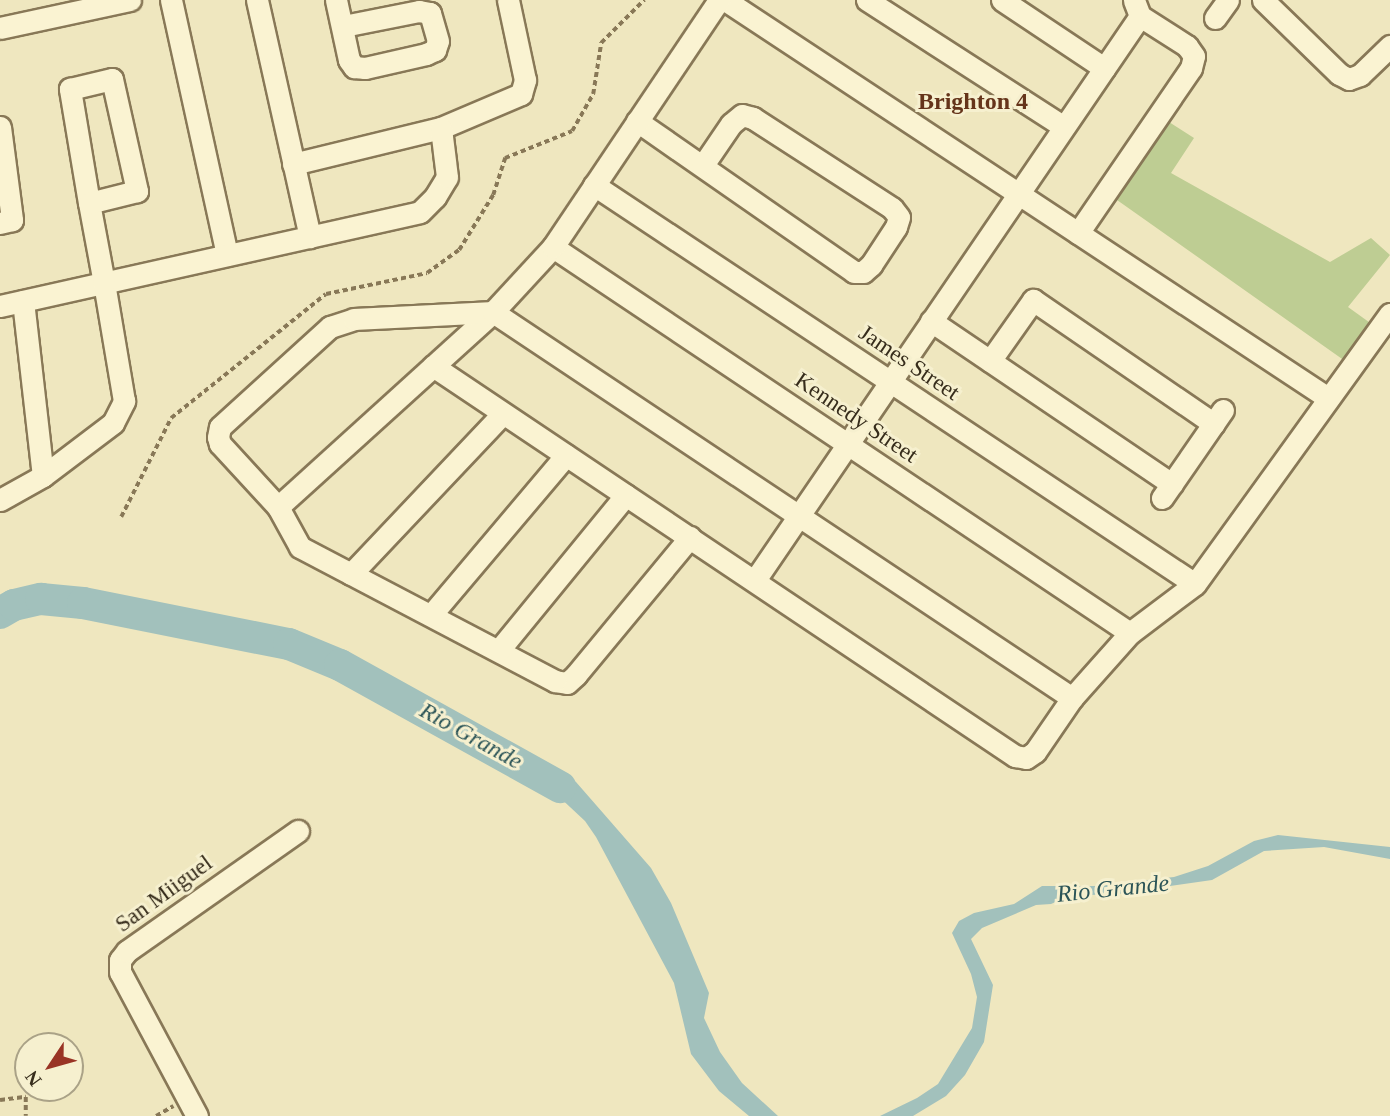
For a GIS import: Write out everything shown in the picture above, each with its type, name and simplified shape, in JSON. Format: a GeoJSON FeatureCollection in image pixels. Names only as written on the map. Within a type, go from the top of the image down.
{"type":"FeatureCollection","features":[{"type":"Feature","properties":{"kind":"street"},"geometry":{"type":"LineString","coordinates":[[0,28],[130,0]]}},
{"type":"Feature","properties":{"kind":"street"},"geometry":{"type":"LineString","coordinates":[[171,0],[227,256]]}},
{"type":"Feature","properties":{"kind":"street"},"geometry":{"type":"LineString","coordinates":[[257,0],[310,237]]}},
{"type":"Feature","properties":{"kind":"street"},"geometry":{"type":"LineString","coordinates":[[337,0],[343,26]]}},
{"type":"Feature","properties":{"kind":"street"},"geometry":{"type":"LineString","coordinates":[[293,164],[441,128],[521,94],[525,80],[508,0]]}},
{"type":"Feature","properties":{"kind":"street"},"geometry":{"type":"LineString","coordinates":[[278,507],[493,312],[552,247],[719,0]]}},
{"type":"Feature","properties":{"kind":"street"},"geometry":{"type":"LineString","coordinates":[[725,0],[1328,398]]}},
{"type":"Feature","properties":{"kind":"street"},"geometry":{"type":"LineString","coordinates":[[867,0],[1064,127]]}},
{"type":"Feature","properties":{"kind":"street"},"geometry":{"type":"LineString","coordinates":[[1002,0],[1104,68]]}},
{"type":"Feature","properties":{"kind":"street"},"geometry":{"type":"LineString","coordinates":[[1215,18],[1228,0]]}},
{"type":"Feature","properties":{"kind":"street"},"geometry":{"type":"LineString","coordinates":[[1263,0],[1339,74],[1349,79],[1360,75],[1390,47]]}},
{"type":"Feature","properties":{"kind":"street"},"geometry":{"type":"LineString","coordinates":[[755,580],[1104,68],[1137,8],[1188,46],[1195,56],[1191,68],[1078,233]]}},
{"type":"Feature","properties":{"kind":"street"},"geometry":{"type":"LineString","coordinates":[[0,500],[43,476],[113,423],[124,401],[104,283],[89,203],[69,89],[112,79],[137,191],[89,203]]}},
{"type":"Feature","properties":{"kind":"street"},"geometry":{"type":"LineString","coordinates":[[638,121],[854,272],[863,272],[871,265],[896,227],[899,217],[892,208],[753,118],[741,116],[731,124],[702,165]]}},
{"type":"Feature","properties":{"kind":"street"},"geometry":{"type":"LineString","coordinates":[[0,127],[12,220],[0,223]]}},
{"type":"Feature","properties":{"kind":"street"},"geometry":{"type":"LineString","coordinates":[[0,306],[420,212],[435,197],[447,177],[441,128]]}},
{"type":"Feature","properties":{"kind":"street","name":"James Street"},"geometry":{"type":"LineString","coordinates":[[594,185],[1195,584]]}},
{"type":"Feature","properties":{"kind":"street","name":"Kennedy Street"},"geometry":{"type":"LineString","coordinates":[[552,247],[1130,633]]}},
{"type":"Feature","properties":{"kind":"street"},"geometry":{"type":"LineString","coordinates":[[931,321],[1168,491],[1219,417],[1033,300],[990,361]]}},
{"type":"Feature","properties":{"kind":"street"},"geometry":{"type":"LineString","coordinates":[[23,301],[43,476]]}},
{"type":"Feature","properties":{"kind":"street"},"geometry":{"type":"LineString","coordinates":[[690,537],[567,683],[555,681],[299,547],[278,507],[220,444],[220,427],[330,327],[354,318],[493,312],[1072,698]]}},
{"type":"Feature","properties":{"kind":"street"},"geometry":{"type":"LineString","coordinates":[[433,366],[1015,756],[1026,758],[1035,752],[1072,698],[1130,633],[1195,584],[1390,314]]}},
{"type":"Feature","properties":{"kind":"street"},"geometry":{"type":"LineString","coordinates":[[351,574],[503,413]]}},
{"type":"Feature","properties":{"kind":"street"},"geometry":{"type":"LineString","coordinates":[[430,615],[566,455]]}},
{"type":"Feature","properties":{"kind":"street"},"geometry":{"type":"LineString","coordinates":[[499,650],[626,495]]}},
{"type":"Feature","properties":{"kind":"street","name":"San Miiguel"},"geometry":{"type":"LineString","coordinates":[[192,1107],[120,972],[120,960],[127,951],[298,831]]}},
{"type":"Feature","properties":{"kind":"path"},"geometry":{"type":"LineString","coordinates":[[121,517],[172,418],[326,294],[427,273],[459,250],[493,195],[505,158],[572,131],[593,94],[601,43],[644,0]]}},
{"type":"Feature","properties":{"kind":"path"},"geometry":{"type":"LineString","coordinates":[[0,1100],[26,1097],[26,1116]]}},
{"type":"Feature","properties":{"kind":"green space"},"geometry":{"type":"Polygon","coordinates":[[[1169,122],[1194,138],[1171,173],[1330,262],[1371,238],[1390,255],[1348,307],[1373,325],[1345,361],[1117,200],[1169,122]]]}},
{"type":"Feature","properties":{"kind":"water"},"geometry":{"type":"Polygon","coordinates":[[[530,754],[576,782],[651,868],[671,903],[709,993],[704,1018],[720,1052],[742,1083],[778,1116],[749,1116],[719,1091],[691,1054],[674,983],[596,837],[585,821],[555,793],[516,773],[530,754]]]}},
{"type":"Feature","properties":{"kind":"water"},"geometry":{"type":"Polygon","coordinates":[[[1278,835],[1390,847],[1390,859],[1324,847],[1264,851],[1212,880],[1163,887],[1152,892],[1069,896],[1051,904],[1036,905],[982,928],[971,939],[993,985],[984,1042],[965,1075],[946,1096],[913,1116],[880,1116],[917,1098],[938,1084],[972,1028],[977,997],[971,974],[952,933],[959,921],[974,913],[1014,904],[1042,886],[1094,886],[1174,877],[1208,866],[1254,841],[1278,835]]]}},
{"type":"Feature","properties":{"kind":"waterway","name":"Rio Grande"},"geometry":{"type":"LineString","coordinates":[[0,613],[14,605],[41,599],[83,603],[289,644],[340,665],[560,787]]}},
{"type":"Feature","properties":{"kind":"district","name":"Brighton 4"},"geometry":{"type":"Point","coordinates":[973,102]}}]}
